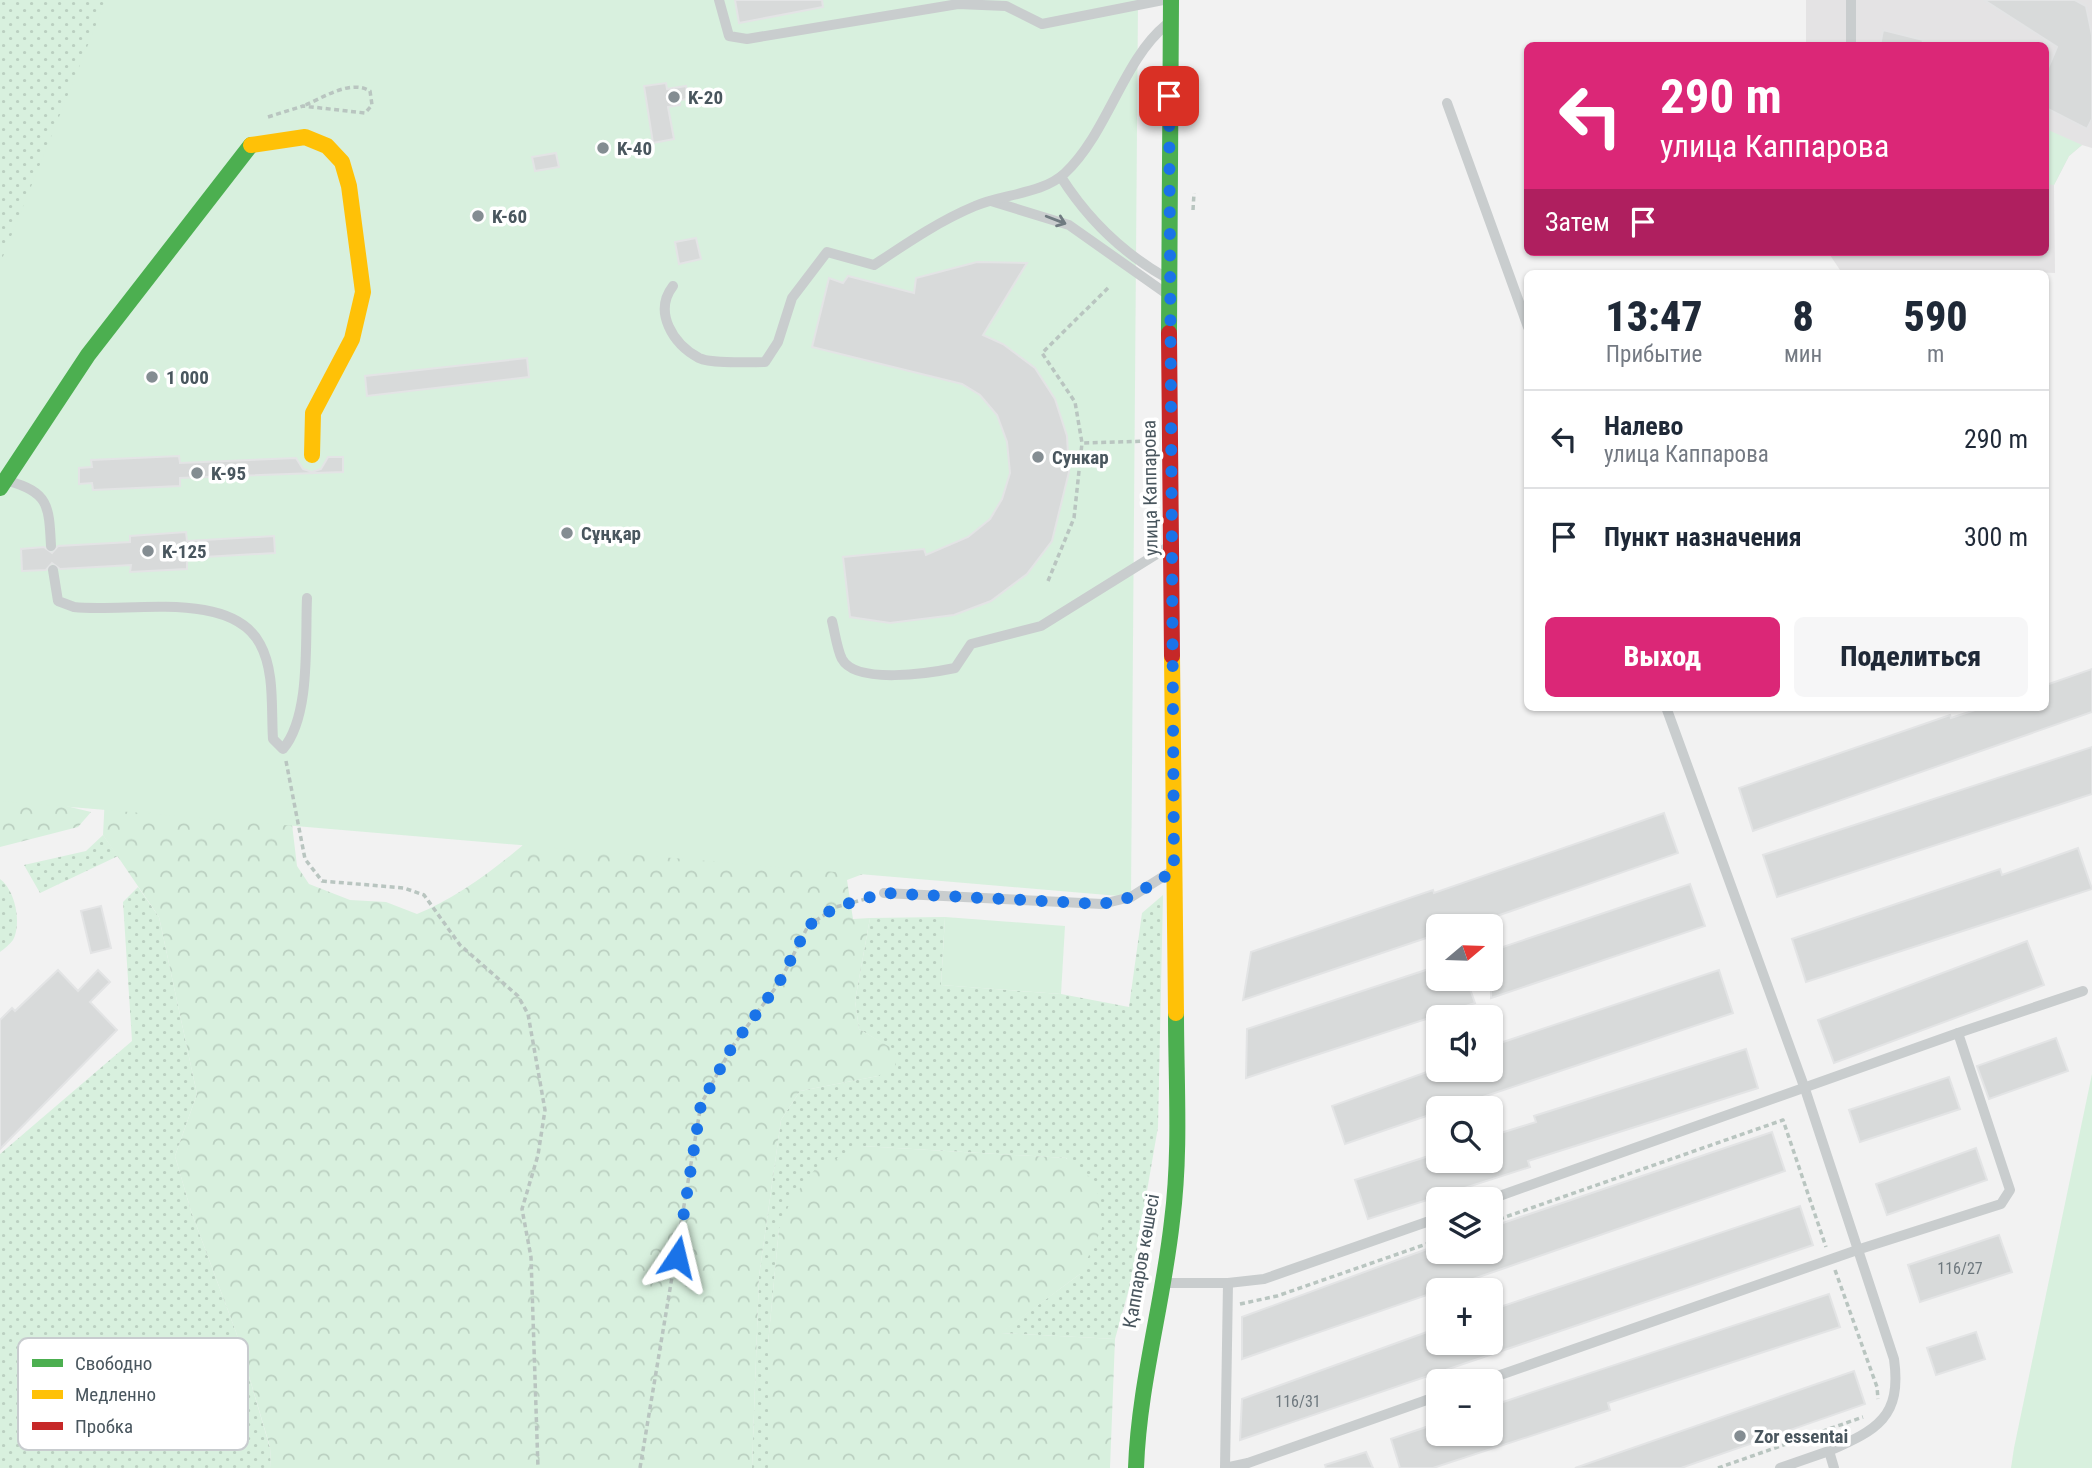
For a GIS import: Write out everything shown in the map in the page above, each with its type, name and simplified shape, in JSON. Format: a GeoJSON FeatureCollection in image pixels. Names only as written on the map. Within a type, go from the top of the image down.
{"type":"FeatureCollection","features":[{"type":"Feature","properties":{"kind":"street","name":"улица Каппарова"},"geometry":{"type":"LineString","coordinates":[[1171,0],[1169,288],[1177,976]]}},
{"type":"Feature","properties":{"kind":"street"},"geometry":{"type":"LineString","coordinates":[[2,484],[88,355],[249,145],[305,137],[327,146],[342,162],[349,186],[363,292],[352,339],[313,413],[312,455]]}},
{"type":"Feature","properties":{"kind":"street","name":"Қаппаров көшесі"},"geometry":{"type":"LineString","coordinates":[[1136,1468],[1137,1419],[1144,1364],[1172,1224],[1177,1156],[1177,976]]}},
{"type":"Feature","properties":{"kind":"lane"},"geometry":{"type":"LineString","coordinates":[[719,0],[729,36],[747,39],[958,2],[976,7],[992,3],[1006,6],[1042,24],[1164,0]]}},
{"type":"Feature","properties":{"kind":"lane"},"geometry":{"type":"LineString","coordinates":[[1851,0],[1851,42]]}},
{"type":"Feature","properties":{"kind":"lane"},"geometry":{"type":"LineString","coordinates":[[673,286],[667,293],[665,313],[669,332],[700,359],[765,362],[778,342],[792,298],[827,253],[874,265],[924,231],[990,201],[1062,177],[1079,159],[1149,45],[1170,23]]}},
{"type":"Feature","properties":{"kind":"lane"},"geometry":{"type":"LineString","coordinates":[[1169,96],[1184,141]]}},
{"type":"Feature","properties":{"kind":"lane"},"geometry":{"type":"LineString","coordinates":[[1447,103],[1524,316]]}},
{"type":"Feature","properties":{"kind":"lane"},"geometry":{"type":"LineString","coordinates":[[1062,177],[1082,209],[1095,223],[1169,288]]}},
{"type":"Feature","properties":{"kind":"lane"},"geometry":{"type":"LineString","coordinates":[[990,201],[1069,225],[1169,288]]}},
{"type":"Feature","properties":{"kind":"lane"},"geometry":{"type":"LineString","coordinates":[[1169,239],[1182,204]]}},
{"type":"Feature","properties":{"kind":"lane"},"geometry":{"type":"LineString","coordinates":[[2,484],[32,488],[46,503],[51,546]]}},
{"type":"Feature","properties":{"kind":"lane"},"geometry":{"type":"LineString","coordinates":[[832,621],[842,659],[849,667],[862,673],[879,676],[955,668],[971,644],[1041,626],[1172,544]]}},
{"type":"Feature","properties":{"kind":"lane"},"geometry":{"type":"LineString","coordinates":[[53,570],[58,601],[74,607],[180,608],[226,613],[246,626],[260,644],[270,672],[273,739],[283,749],[293,738],[300,713],[307,598]]}},
{"type":"Feature","properties":{"kind":"lane"},"geometry":{"type":"LineString","coordinates":[[1667,711],[1805,1089],[1860,1249],[1886,1330],[1897,1382],[1890,1408],[1879,1425],[1864,1436],[1780,1468]]}},
{"type":"Feature","properties":{"kind":"lane"},"geometry":{"type":"LineString","coordinates":[[884,893],[1102,904],[1131,897],[1174,871]]}},
{"type":"Feature","properties":{"kind":"lane"},"geometry":{"type":"LineString","coordinates":[[1503,1195],[2083,990]]}},
{"type":"Feature","properties":{"kind":"lane"},"geometry":{"type":"LineString","coordinates":[[1503,1374],[1860,1249],[2001,1204],[2007,1198],[2009,1181],[1958,1033]]}},
{"type":"Feature","properties":{"kind":"lane"},"geometry":{"type":"LineString","coordinates":[[1160,1283],[1228,1283],[1264,1279],[1426,1222]]}},
{"type":"Feature","properties":{"kind":"lane"},"geometry":{"type":"LineString","coordinates":[[1228,1283],[1225,1468],[1426,1400]]}},
{"type":"Feature","properties":{"kind":"lane"},"geometry":{"type":"LineString","coordinates":[[1829,1451],[1834,1468]]}},
{"type":"Feature","properties":{"kind":"path"},"geometry":{"type":"LineString","coordinates":[[268,117],[349,87],[361,86],[370,91],[372,105],[365,113],[303,106]]}},
{"type":"Feature","properties":{"kind":"path"},"geometry":{"type":"LineString","coordinates":[[1048,581],[1074,517],[1082,443],[1075,402],[1042,353],[1108,288]]}},
{"type":"Feature","properties":{"kind":"path"},"geometry":{"type":"LineString","coordinates":[[1082,443],[1170,440]]}},
{"type":"Feature","properties":{"kind":"path"},"geometry":{"type":"LineString","coordinates":[[283,749],[305,859],[322,881],[404,888],[424,895],[460,945],[518,996],[528,1014],[545,1110],[538,1155],[522,1209],[531,1257],[538,1468]]}},
{"type":"Feature","properties":{"kind":"path"},"geometry":{"type":"LineString","coordinates":[[640,1468],[701,1104],[732,1047],[779,983],[808,926],[836,907],[884,893]]}},
{"type":"Feature","properties":{"kind":"path"},"geometry":{"type":"LineString","coordinates":[[1503,1218],[1783,1121],[1877,1387],[1878,1402],[1872,1409]]}},
{"type":"Feature","properties":{"kind":"path"},"geometry":{"type":"LineString","coordinates":[[1228,1307],[1277,1296],[1426,1244]]}},
{"type":"Feature","properties":{"kind":"path"},"geometry":{"type":"LineString","coordinates":[[1718,1468],[1866,1416]]}},
{"type":"Feature","properties":{"kind":"shaded area"},"geometry":{"type":"Polygon","coordinates":[[[1806,0],[2092,0],[2092,148],[2082,145],[2069,156],[2054,185],[2055,273],[2049,273],[2049,270],[1840,270],[1831,256],[2049,256],[2049,42],[1806,42],[1806,0]]]}},
{"type":"Feature","properties":{"kind":"green space"},"geometry":{"type":"Polygon","coordinates":[[[0,0],[353,0],[0,454],[0,0]]]}},
{"type":"Feature","properties":{"kind":"green space","name":"Сұңқар"},"geometry":{"type":"Polygon","coordinates":[[[106,0],[1138,0],[1131,897],[0,801],[0,264],[106,0]]]}},
{"type":"Feature","properties":{"kind":"green space"},"geometry":{"type":"Polygon","coordinates":[[[2049,130],[2082,145],[2069,156],[2054,185],[2049,184],[2049,130]]]}},
{"type":"Feature","properties":{"kind":"green space"},"geometry":{"type":"Polygon","coordinates":[[[111,676],[283,749],[297,866],[309,884],[350,900],[386,902],[417,914],[454,896],[491,871],[556,815],[895,862],[847,880],[853,919],[870,918],[855,1001],[859,1029],[895,1050],[896,1065],[878,1076],[800,1091],[781,1120],[759,1276],[752,1468],[271,1468],[270,1447],[248,1373],[248,1338],[238,1338],[191,1211],[175,1156],[197,1094],[159,917],[103,835],[111,676]]]}},
{"type":"Feature","properties":{"kind":"green space"},"geometry":{"type":"Polygon","coordinates":[[[0,790],[91,812],[78,827],[0,847],[0,790]]]}},
{"type":"Feature","properties":{"kind":"green space"},"geometry":{"type":"Polygon","coordinates":[[[103,835],[118,856],[40,893],[24,865],[86,851],[103,835]]]}},
{"type":"Feature","properties":{"kind":"green space"},"geometry":{"type":"Polygon","coordinates":[[[0,879],[10,891],[16,907],[17,925],[13,940],[0,952],[0,879]]]}},
{"type":"Feature","properties":{"kind":"green space"},"geometry":{"type":"Polygon","coordinates":[[[138,887],[159,917],[197,1094],[175,1156],[191,1211],[238,1338],[18,1338],[18,1450],[248,1450],[248,1373],[270,1448],[271,1468],[0,1468],[0,1154],[132,1041],[123,902],[138,887]]]}},
{"type":"Feature","properties":{"kind":"green space"},"geometry":{"type":"Polygon","coordinates":[[[1163,895],[1158,1127],[1132,1278],[1115,1339],[1000,1333],[1080,1274],[1067,1158],[862,1146],[779,1229],[768,1344],[768,1468],[752,1468],[759,1276],[781,1120],[800,1091],[878,1076],[894,1050],[859,1029],[855,1001],[870,918],[945,917],[941,985],[1061,994],[1129,1007],[1142,913],[1163,895]]]}},
{"type":"Feature","properties":{"kind":"green space"},"geometry":{"type":"Polygon","coordinates":[[[945,917],[1065,926],[1061,994],[941,985],[945,917]]]}},
{"type":"Feature","properties":{"kind":"green space"},"geometry":{"type":"Polygon","coordinates":[[[2092,1074],[2092,1468],[2011,1468],[2014,1448],[2092,1074]]]}},
{"type":"Feature","properties":{"kind":"green space"},"geometry":{"type":"Polygon","coordinates":[[[862,1146],[1066,1158],[1096,1182],[1102,1228],[1080,1274],[1001,1333],[1115,1339],[1110,1468],[768,1468],[768,1344],[779,1229],[791,1200],[816,1168],[862,1146]]]}},
{"type":"Feature","properties":{"kind":"building"},"geometry":{"type":"Polygon","coordinates":[[[735,0],[822,0],[823,7],[739,23],[735,0]]]}},
{"type":"Feature","properties":{"kind":"building"},"geometry":{"type":"Polygon","coordinates":[[[1984,0],[2075,0],[2086,6],[2092,35],[2092,119],[2087,129],[2049,110],[2049,66],[2057,47],[1984,0]]]}},
{"type":"Feature","properties":{"kind":"building"},"geometry":{"type":"Polygon","coordinates":[[[1883,30],[1923,40],[1923,42],[1881,42],[1883,30]]]}},
{"type":"Feature","properties":{"kind":"building"},"geometry":{"type":"Polygon","coordinates":[[[666,83],[667,89],[686,86],[688,99],[679,100],[680,105],[668,107],[674,139],[653,143],[644,86],[666,83]]]}},
{"type":"Feature","properties":{"kind":"building"},"geometry":{"type":"Polygon","coordinates":[[[556,153],[559,167],[535,171],[532,157],[556,153]]]}},
{"type":"Feature","properties":{"kind":"building"},"geometry":{"type":"Polygon","coordinates":[[[696,238],[701,259],[679,264],[675,242],[696,238]]]}},
{"type":"Feature","properties":{"kind":"building","name":"Сункар"},"geometry":{"type":"Polygon","coordinates":[[[977,262],[1027,263],[983,335],[1003,344],[1035,368],[1055,399],[1067,436],[1069,472],[1052,541],[1027,574],[991,601],[954,615],[890,623],[850,617],[843,557],[924,549],[926,555],[968,537],[990,519],[1002,499],[1010,473],[1007,442],[997,415],[980,395],[962,384],[812,347],[829,278],[843,283],[848,276],[914,293],[916,278],[977,262]]]}},
{"type":"Feature","properties":{"kind":"building"},"geometry":{"type":"Polygon","coordinates":[[[527,358],[529,377],[367,396],[365,376],[527,358]]]}},
{"type":"Feature","properties":{"kind":"building","name":"K-95"},"geometry":{"type":"Polygon","coordinates":[[[179,456],[180,463],[296,458],[303,469],[312,472],[321,469],[328,457],[343,457],[343,472],[180,478],[180,486],[93,490],[92,483],[79,484],[79,468],[92,467],[91,460],[179,456]]]}},
{"type":"Feature","properties":{"kind":"building","name":"K-125"},"geometry":{"type":"Polygon","coordinates":[[[186,532],[187,541],[274,536],[275,553],[187,558],[187,569],[130,572],[131,565],[60,569],[52,563],[46,570],[22,571],[21,549],[44,547],[52,553],[58,546],[130,542],[130,536],[186,532]]]}},
{"type":"Feature","properties":{"kind":"building"},"geometry":{"type":"Polygon","coordinates":[[[2092,669],[2092,712],[1753,831],[1739,788],[1950,715],[1951,718],[1972,711],[2049,711],[2049,684],[2092,669]]]}},
{"type":"Feature","properties":{"kind":"building"},"geometry":{"type":"Polygon","coordinates":[[[2092,747],[2092,794],[1777,897],[1763,855],[2092,747]]]}},
{"type":"Feature","properties":{"kind":"building"},"geometry":{"type":"Polygon","coordinates":[[[1664,813],[1678,853],[1503,914],[1426,914],[1426,938],[1243,1000],[1251,952],[1433,890],[1434,893],[1664,813]]]}},
{"type":"Feature","properties":{"kind":"building"},"geometry":{"type":"Polygon","coordinates":[[[2078,848],[2092,889],[1806,982],[1792,939],[2000,869],[2002,875],[2078,848]]]}},
{"type":"Feature","properties":{"kind":"building"},"geometry":{"type":"Polygon","coordinates":[[[1690,884],[1705,926],[1491,998],[1491,991],[1503,991],[1503,947],[1690,884]]]}},
{"type":"Feature","properties":{"kind":"building"},"geometry":{"type":"Polygon","coordinates":[[[101,906],[111,948],[91,953],[81,911],[101,906]]]}},
{"type":"Feature","properties":{"kind":"building"},"geometry":{"type":"Polygon","coordinates":[[[2027,941],[2044,985],[1834,1063],[1818,1020],[2027,941]]]}},
{"type":"Feature","properties":{"kind":"building"},"geometry":{"type":"Polygon","coordinates":[[[58,970],[78,991],[98,970],[110,982],[90,1002],[117,1030],[0,1149],[0,1020],[12,1008],[15,1011],[58,970]]]}},
{"type":"Feature","properties":{"kind":"building"},"geometry":{"type":"Polygon","coordinates":[[[1426,970],[1426,991],[1471,991],[1475,1003],[1426,1005],[1426,1019],[1246,1078],[1247,1029],[1426,970]]]}},
{"type":"Feature","properties":{"kind":"building"},"geometry":{"type":"Polygon","coordinates":[[[1719,970],[1733,1013],[1486,1096],[1426,1096],[1426,1116],[1345,1144],[1332,1106],[1426,1072],[1426,1082],[1503,1082],[1503,1042],[1719,970]]]}},
{"type":"Feature","properties":{"kind":"building"},"geometry":{"type":"Polygon","coordinates":[[[2056,1038],[2068,1071],[1989,1099],[1977,1066],[2056,1038]]]}},
{"type":"Feature","properties":{"kind":"building"},"geometry":{"type":"Polygon","coordinates":[[[1746,1049],[1758,1088],[1528,1161],[1530,1167],[1468,1187],[1426,1187],[1426,1200],[1368,1219],[1355,1180],[1426,1157],[1426,1173],[1503,1173],[1503,1132],[1536,1122],[1534,1116],[1746,1049]]]}},
{"type":"Feature","properties":{"kind":"building"},"geometry":{"type":"Polygon","coordinates":[[[1949,1077],[1960,1109],[1860,1142],[1849,1110],[1949,1077]]]}},
{"type":"Feature","properties":{"kind":"building"},"geometry":{"type":"Polygon","coordinates":[[[1772,1132],[1785,1171],[1476,1278],[1426,1278],[1426,1295],[1242,1359],[1242,1317],[1426,1249],[1426,1264],[1503,1264],[1503,1223],[1772,1132]]]}},
{"type":"Feature","properties":{"kind":"building"},"geometry":{"type":"Polygon","coordinates":[[[1976,1148],[1987,1180],[1887,1215],[1876,1184],[1976,1148]]]}},
{"type":"Feature","properties":{"kind":"building"},"geometry":{"type":"Polygon","coordinates":[[[1800,1206],[1813,1245],[1503,1350],[1503,1306],[1800,1206]]]}},
{"type":"Feature","properties":{"kind":"building"},"geometry":{"type":"Polygon","coordinates":[[[1999,1235],[2012,1272],[1920,1302],[1908,1265],[1999,1235]]]}},
{"type":"Feature","properties":{"kind":"building"},"geometry":{"type":"Polygon","coordinates":[[[1829,1294],[1840,1327],[1608,1403],[1610,1410],[1503,1445],[1503,1402],[1829,1294]]]}},
{"type":"Feature","properties":{"kind":"building"},"geometry":{"type":"Polygon","coordinates":[[[1426,1332],[1426,1355],[1490,1355],[1449,1369],[1426,1369],[1426,1377],[1240,1440],[1242,1399],[1426,1332]]]}},
{"type":"Feature","properties":{"kind":"building"},"geometry":{"type":"Polygon","coordinates":[[[1976,1332],[1985,1359],[1936,1375],[1927,1348],[1976,1332]]]}},
{"type":"Feature","properties":{"kind":"building"},"geometry":{"type":"Polygon","coordinates":[[[1854,1371],[1865,1404],[1681,1468],[1575,1468],[1854,1371]]]}},
{"type":"Feature","properties":{"kind":"building"},"geometry":{"type":"Polygon","coordinates":[[[1426,1427],[1426,1446],[1500,1446],[1433,1468],[1400,1468],[1391,1439],[1426,1427]]]}},
{"type":"Feature","properties":{"kind":"building"},"geometry":{"type":"Polygon","coordinates":[[[1366,1452],[1373,1468],[1326,1468],[1325,1465],[1366,1452]]]}},
{"type":"Feature","properties":{"kind":"traffic: fast"},"geometry":{"type":"LineString","coordinates":[[1169,333],[1171,0]]}},
{"type":"Feature","properties":{"kind":"traffic: fast"},"geometry":{"type":"LineString","coordinates":[[0,488],[88,355],[251,145]]}},
{"type":"Feature","properties":{"kind":"traffic: fast"},"geometry":{"type":"LineString","coordinates":[[1136,1468],[1146,1375],[1168,1252],[1175,1195],[1176,1013]]}},
{"type":"Feature","properties":{"kind":"traffic: slow"},"geometry":{"type":"LineString","coordinates":[[251,145],[305,137],[327,146],[342,162],[349,186],[363,292],[352,339],[313,413],[312,455]]}},
{"type":"Feature","properties":{"kind":"traffic: slow"},"geometry":{"type":"LineString","coordinates":[[1172,656],[1176,1013]]}},
{"type":"Feature","properties":{"kind":"traffic: jam"},"geometry":{"type":"LineString","coordinates":[[1169,333],[1172,656]]}},
{"type":"Feature","properties":{"kind":"place","name":"K-20"},"geometry":{"type":"Point","coordinates":[674,97]}},
{"type":"Feature","properties":{"kind":"place","name":"K-40"},"geometry":{"type":"Point","coordinates":[603,148]}},
{"type":"Feature","properties":{"kind":"place","name":"K-60"},"geometry":{"type":"Point","coordinates":[478,216]}},
{"type":"Feature","properties":{"kind":"place","name":"1 000"},"geometry":{"type":"Point","coordinates":[152,377]}},
{"type":"Feature","properties":{"kind":"place","name":"Сункар"},"geometry":{"type":"Point","coordinates":[1038,457]}},
{"type":"Feature","properties":{"kind":"place","name":"K-95"},"geometry":{"type":"Point","coordinates":[197,473]}},
{"type":"Feature","properties":{"kind":"place","name":"Сұңқар"},"geometry":{"type":"Point","coordinates":[567,533]}},
{"type":"Feature","properties":{"kind":"place","name":"K-125"},"geometry":{"type":"Point","coordinates":[148,551]}},
{"type":"Feature","properties":{"kind":"place","name":"Zor essentai"},"geometry":{"type":"Point","coordinates":[1740,1436]}},
{"type":"Feature","properties":{"kind":"route"},"geometry":{"type":"LineString","coordinates":[[677,1257],[701,1104],[732,1047],[779,983],[808,926],[836,907],[884,893],[1102,904],[1131,897],[1158,878],[1174,871],[1169,96]]}}]}
